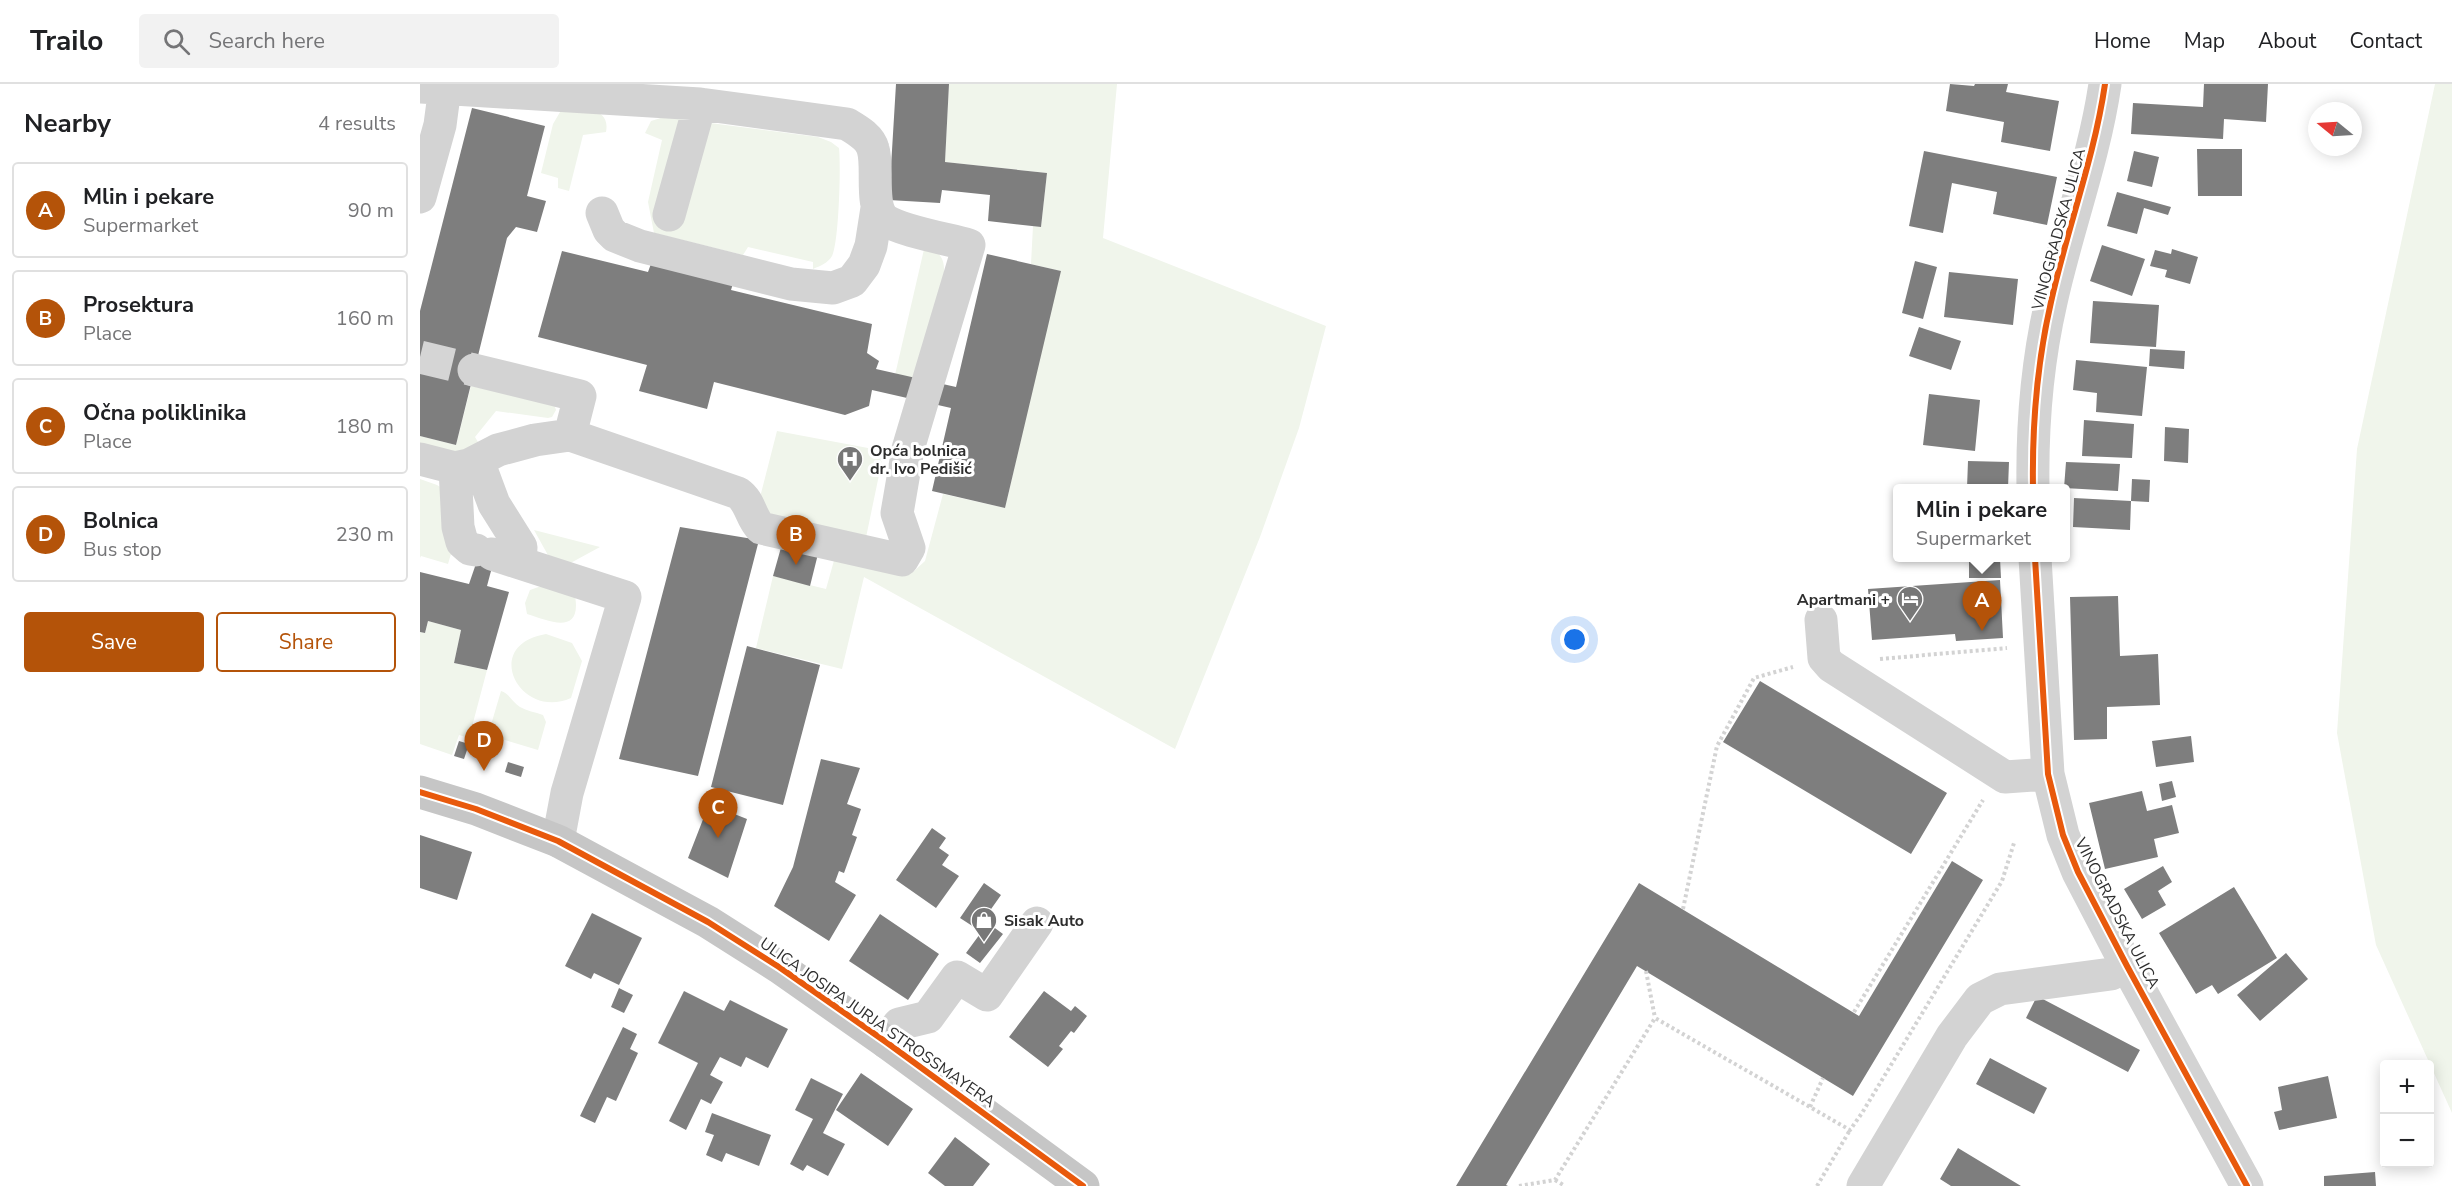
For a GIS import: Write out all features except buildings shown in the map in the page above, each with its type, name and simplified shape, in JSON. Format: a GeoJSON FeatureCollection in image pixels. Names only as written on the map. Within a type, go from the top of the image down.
{"type":"FeatureCollection","features":[{"type":"Feature","properties":{"kind":"main road","name":"ULICA JOSIPA JURJA STROSSMAYERA"},"geometry":{"type":"LineString","coordinates":[[420,792],[476,809],[558,841],[642,885],[744,944],[886,1042],[1083,1186]]}},
{"type":"Feature","properties":{"kind":"street","name":"VINOGRADSKA ULICA"},"geometry":{"type":"LineString","coordinates":[[2033,484],[2035,406],[2051,302],[2094,148],[2105,84]]}},
{"type":"Feature","properties":{"kind":"street"},"geometry":{"type":"LineString","coordinates":[[420,198],[440,125],[432,87],[700,104],[847,124],[863,134],[873,148],[877,208],[871,246],[864,265],[852,281],[833,288],[791,284],[640,246],[615,236],[609,230],[602,213]]}},
{"type":"Feature","properties":{"kind":"street"},"geometry":{"type":"LineString","coordinates":[[669,215],[700,104]]}},
{"type":"Feature","properties":{"kind":"street"},"geometry":{"type":"LineString","coordinates":[[420,459],[466,464],[498,450],[535,440],[570,435],[738,493],[748,502],[755,522],[760,528],[902,560],[909,548],[897,513],[908,449],[969,245],[896,225],[884,219],[877,208]]}},
{"type":"Feature","properties":{"kind":"street"},"geometry":{"type":"LineString","coordinates":[[474,370],[580,396],[570,435]]}},
{"type":"Feature","properties":{"kind":"street"},"geometry":{"type":"LineString","coordinates":[[466,464],[458,526],[462,542],[470,549],[625,597],[567,793],[558,841]]}},
{"type":"Feature","properties":{"kind":"street"},"geometry":{"type":"LineString","coordinates":[[466,464],[521,547],[496,556]]}},
{"type":"Feature","properties":{"kind":"street","name":"VINOGRADSKA ULICA"},"geometry":{"type":"LineString","coordinates":[[2035,562],[2048,774],[2054,806],[2075,863],[2127,966],[2247,1186]]}},
{"type":"Feature","properties":{"kind":"street"},"geometry":{"type":"LineString","coordinates":[[1821,620],[1824,658],[1832,666],[2005,777],[2048,774]]}},
{"type":"Feature","properties":{"kind":"street"},"geometry":{"type":"LineString","coordinates":[[886,1042],[899,1024],[928,1017],[957,977],[987,995],[1037,923]]}},
{"type":"Feature","properties":{"kind":"street","name":"VINOGRADSKA ULICA"},"geometry":{"type":"LineString","coordinates":[[1863,1186],[1952,1036],[1980,999],[2000,989],[2111,974],[2127,966]]}},
{"type":"Feature","properties":{"kind":"path"},"geometry":{"type":"LineString","coordinates":[[1878,659],[2011,648]]}},
{"type":"Feature","properties":{"kind":"path"},"geometry":{"type":"LineString","coordinates":[[1683,909],[1717,746],[1754,678],[1824,658]]}},
{"type":"Feature","properties":{"kind":"path"},"geometry":{"type":"LineString","coordinates":[[1854,1012],[1999,774]]}},
{"type":"Feature","properties":{"kind":"path"},"geometry":{"type":"LineString","coordinates":[[1817,1186],[2001,881],[2014,843]]}},
{"type":"Feature","properties":{"kind":"path"},"geometry":{"type":"LineString","coordinates":[[1555,1180],[1655,1018],[1646,971]]}},
{"type":"Feature","properties":{"kind":"path"},"geometry":{"type":"LineString","coordinates":[[1655,1018],[1850,1130]]}},
{"type":"Feature","properties":{"kind":"path"},"geometry":{"type":"LineString","coordinates":[[1810,1107],[1823,1078]]}},
{"type":"Feature","properties":{"kind":"path"},"geometry":{"type":"LineString","coordinates":[[1520,1186],[1555,1180],[1565,1186]]}},
{"type":"Feature","properties":{"kind":"shaded area"},"geometry":{"type":"Polygon","coordinates":[[[949,84],[1117,84],[1103,238],[1326,326],[1299,428],[1260,537],[1175,749],[864,577],[842,669],[756,648],[773,576],[826,589],[835,557],[897,575],[913,572],[925,561],[943,494],[1005,508],[1060,271],[1031,264],[1033,226],[1041,227],[1047,173],[945,162],[949,84]]]}},
{"type":"Feature","properties":{"kind":"shaded area"},"geometry":{"type":"Polygon","coordinates":[[[2435,84],[2452,84],[2452,1113],[2434,1073],[2434,1060],[2428,1060],[2376,945],[2337,733],[2357,449],[2435,84]]]}},
{"type":"Feature","properties":{"kind":"shaded area"},"geometry":{"type":"Polygon","coordinates":[[[563,107],[593,110],[604,117],[606,124],[606,132],[583,135],[569,191],[558,188],[558,178],[541,173],[553,124],[563,107]]]}},
{"type":"Feature","properties":{"kind":"shaded area"},"geometry":{"type":"Polygon","coordinates":[[[664,117],[818,137],[839,148],[838,220],[832,256],[824,264],[813,269],[813,262],[748,247],[743,255],[654,233],[648,202],[662,140],[645,133],[651,121],[664,117]]]}},
{"type":"Feature","properties":{"kind":"shaded area"},"geometry":{"type":"Polygon","coordinates":[[[925,245],[941,256],[944,275],[916,379],[895,375],[925,245]]]}},
{"type":"Feature","properties":{"kind":"shaded area"},"geometry":{"type":"Polygon","coordinates":[[[471,386],[554,404],[556,410],[552,417],[548,418],[496,411],[475,437],[478,442],[455,457],[420,449],[420,436],[456,445],[471,386]]]}},
{"type":"Feature","properties":{"kind":"shaded area"},"geometry":{"type":"Polygon","coordinates":[[[777,431],[884,451],[864,547],[768,521],[758,505],[777,431]]]}},
{"type":"Feature","properties":{"kind":"shaded area"},"geometry":{"type":"Polygon","coordinates":[[[420,479],[448,492],[453,547],[448,564],[421,556],[420,558],[420,479]]]}},
{"type":"Feature","properties":{"kind":"shaded area"},"geometry":{"type":"Polygon","coordinates":[[[534,530],[600,547],[565,566],[554,566],[534,530]]]}},
{"type":"Feature","properties":{"kind":"shaded area"},"geometry":{"type":"Polygon","coordinates":[[[547,584],[575,596],[576,609],[574,617],[569,621],[554,622],[527,614],[525,603],[530,590],[547,584]]]}},
{"type":"Feature","properties":{"kind":"shaded area"},"geometry":{"type":"Polygon","coordinates":[[[428,621],[461,630],[454,663],[487,670],[469,738],[459,735],[452,755],[420,744],[420,632],[425,633],[428,621]]]}},
{"type":"Feature","properties":{"kind":"shaded area"},"geometry":{"type":"Polygon","coordinates":[[[546,634],[572,643],[582,661],[571,698],[553,702],[536,699],[523,691],[515,679],[511,665],[515,652],[526,641],[546,634]]]}},
{"type":"Feature","properties":{"kind":"shaded area"},"geometry":{"type":"Polygon","coordinates":[[[501,691],[520,707],[543,715],[546,722],[538,750],[488,735],[501,691]]]}},
{"type":"Feature","properties":{"kind":"tunnel"},"geometry":{"type":"LineString","coordinates":[[420,357],[474,370]]}},
{"type":"Feature","properties":{"kind":"cycle path"},"geometry":{"type":"LineString","coordinates":[[2033,484],[2036,395],[2046,325],[2057,275],[2094,139],[2105,84]]}},
{"type":"Feature","properties":{"kind":"cycle path"},"geometry":{"type":"LineString","coordinates":[[2035,562],[2048,774],[2063,835],[2078,872],[2127,966],[2247,1186]]}},
{"type":"Feature","properties":{"kind":"cycle path"},"geometry":{"type":"LineString","coordinates":[[420,792],[476,809],[558,841],[708,922],[779,967],[886,1042],[1083,1186]]}},
{"type":"Feature","properties":{"kind":"place","name":"Opća bolnica dr. Ivo Pedišić"},"geometry":{"type":"Point","coordinates":[850,482]}},
{"type":"Feature","properties":{"kind":"place","name":"Prosektura"},"geometry":{"type":"Point","coordinates":[796,565]}},
{"type":"Feature","properties":{"kind":"place","name":"Apartmani +"},"geometry":{"type":"Point","coordinates":[1910,622]}},
{"type":"Feature","properties":{"kind":"place","name":"Mlin i pekare"},"geometry":{"type":"Point","coordinates":[1982,631]}},
{"type":"Feature","properties":{"kind":"place","name":"Bolnica"},"geometry":{"type":"Point","coordinates":[484,771]}},
{"type":"Feature","properties":{"kind":"place","name":"Očna poliklinika"},"geometry":{"type":"Point","coordinates":[718,838]}},
{"type":"Feature","properties":{"kind":"place","name":"Sisak Auto"},"geometry":{"type":"Point","coordinates":[984,943]}}]}
